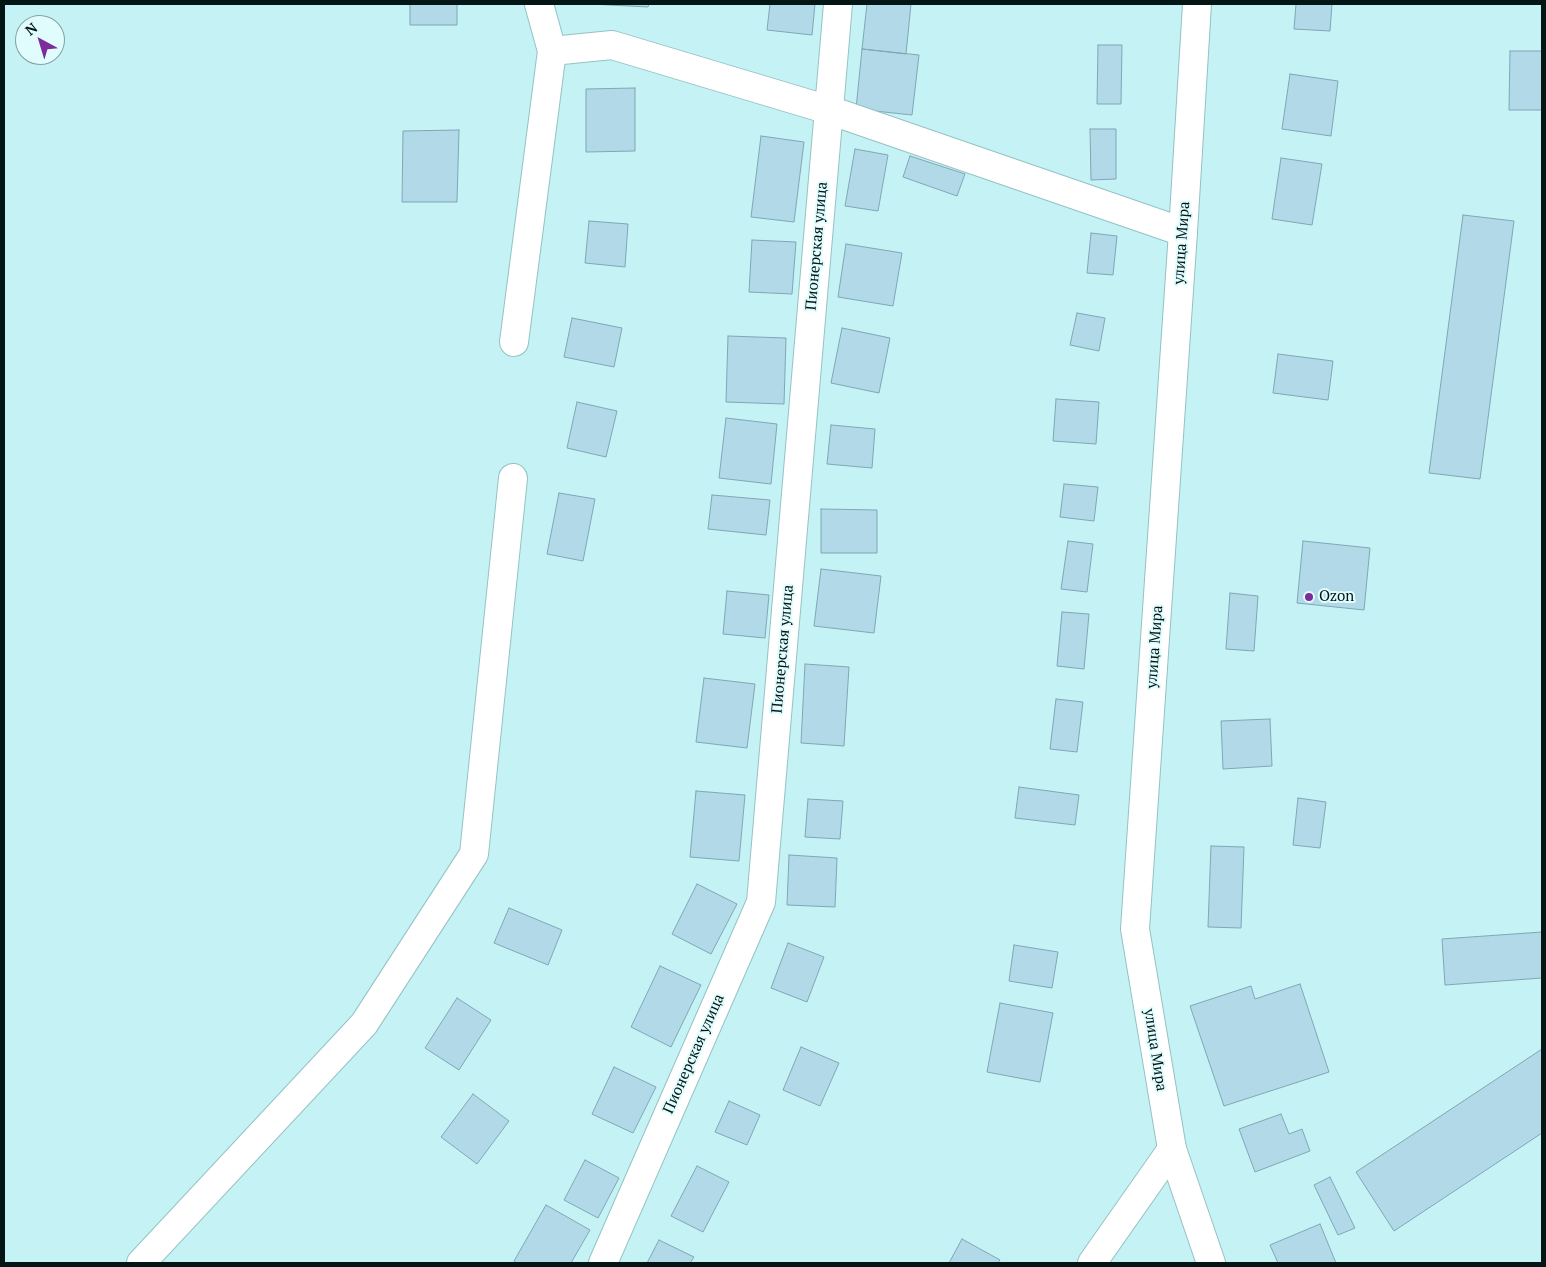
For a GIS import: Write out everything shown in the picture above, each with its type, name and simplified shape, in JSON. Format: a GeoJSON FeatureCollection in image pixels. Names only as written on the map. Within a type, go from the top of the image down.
{"type":"FeatureCollection","features":[{"type":"Feature","properties":{"kind":"street"},"geometry":{"type":"LineString","coordinates":[[514,342],[552,51],[539,4]]}},
{"type":"Feature","properties":{"kind":"street","name":"Пионерская улица"},"geometry":{"type":"LineString","coordinates":[[603,1263],[761,902],[838,4]]}},
{"type":"Feature","properties":{"kind":"street","name":"улица Мира"},"geometry":{"type":"LineString","coordinates":[[1196,4],[1183,232],[1136,929],[1172,1150],[1211,1263]]}},
{"type":"Feature","properties":{"kind":"street"},"geometry":{"type":"LineString","coordinates":[[552,51],[612,45],[829,110],[1183,232]]}},
{"type":"Feature","properties":{"kind":"street"},"geometry":{"type":"LineString","coordinates":[[141,1263],[364,1024],[474,854],[513,478]]}},
{"type":"Feature","properties":{"kind":"street"},"geometry":{"type":"LineString","coordinates":[[1092,1263],[1172,1150]]}},
{"type":"Feature","properties":{"kind":"building"},"geometry":{"type":"Polygon","coordinates":[[[410,4],[457,4],[457,25],[410,25],[410,4]]]}},
{"type":"Feature","properties":{"kind":"building"},"geometry":{"type":"Polygon","coordinates":[[[590,4],[649,4],[648,7],[590,4]]]}},
{"type":"Feature","properties":{"kind":"building"},"geometry":{"type":"Polygon","coordinates":[[[770,4],[815,4],[812,35],[767,30],[770,4]]]}},
{"type":"Feature","properties":{"kind":"building"},"geometry":{"type":"Polygon","coordinates":[[[867,4],[911,4],[906,54],[862,49],[867,4]]]}},
{"type":"Feature","properties":{"kind":"building"},"geometry":{"type":"Polygon","coordinates":[[[1296,4],[1332,4],[1330,31],[1294,29],[1296,4]]]}},
{"type":"Feature","properties":{"kind":"building"},"geometry":{"type":"Polygon","coordinates":[[[1098,45],[1122,45],[1121,104],[1097,104],[1098,45]]]}},
{"type":"Feature","properties":{"kind":"building"},"geometry":{"type":"Polygon","coordinates":[[[862,49],[919,55],[912,115],[856,109],[862,49]]]}},
{"type":"Feature","properties":{"kind":"building"},"geometry":{"type":"Polygon","coordinates":[[[1510,51],[1542,51],[1542,110],[1509,110],[1510,51]]]}},
{"type":"Feature","properties":{"kind":"building"},"geometry":{"type":"Polygon","coordinates":[[[1290,74],[1338,81],[1331,136],[1282,129],[1290,74]]]}},
{"type":"Feature","properties":{"kind":"building"},"geometry":{"type":"Polygon","coordinates":[[[635,88],[635,151],[586,152],[586,89],[635,88]]]}},
{"type":"Feature","properties":{"kind":"building"},"geometry":{"type":"Polygon","coordinates":[[[1090,129],[1116,129],[1116,179],[1091,180],[1090,129]]]}},
{"type":"Feature","properties":{"kind":"building"},"geometry":{"type":"Polygon","coordinates":[[[459,130],[457,202],[402,202],[403,131],[459,130]]]}},
{"type":"Feature","properties":{"kind":"building"},"geometry":{"type":"Polygon","coordinates":[[[761,136],[804,142],[794,222],[751,217],[761,136]]]}},
{"type":"Feature","properties":{"kind":"building"},"geometry":{"type":"Polygon","coordinates":[[[855,149],[888,155],[878,211],[845,206],[855,149]]]}},
{"type":"Feature","properties":{"kind":"building"},"geometry":{"type":"Polygon","coordinates":[[[910,156],[965,174],[957,196],[903,177],[910,156]]]}},
{"type":"Feature","properties":{"kind":"building"},"geometry":{"type":"Polygon","coordinates":[[[1281,158],[1322,164],[1312,225],[1272,219],[1281,158]]]}},
{"type":"Feature","properties":{"kind":"building"},"geometry":{"type":"Polygon","coordinates":[[[1463,215],[1514,221],[1480,479],[1429,473],[1463,215]]]}},
{"type":"Feature","properties":{"kind":"building"},"geometry":{"type":"Polygon","coordinates":[[[589,221],[628,224],[625,267],[585,263],[589,221]]]}},
{"type":"Feature","properties":{"kind":"building"},"geometry":{"type":"Polygon","coordinates":[[[1091,233],[1117,236],[1113,275],[1087,273],[1091,233]]]}},
{"type":"Feature","properties":{"kind":"building"},"geometry":{"type":"Polygon","coordinates":[[[752,240],[796,242],[792,294],[749,292],[752,240]]]}},
{"type":"Feature","properties":{"kind":"building"},"geometry":{"type":"Polygon","coordinates":[[[846,244],[902,253],[893,306],[838,297],[846,244]]]}},
{"type":"Feature","properties":{"kind":"building"},"geometry":{"type":"Polygon","coordinates":[[[1077,313],[1105,318],[1099,351],[1070,345],[1077,313]]]}},
{"type":"Feature","properties":{"kind":"building"},"geometry":{"type":"Polygon","coordinates":[[[572,318],[622,328],[614,367],[564,357],[572,318]]]}},
{"type":"Feature","properties":{"kind":"building"},"geometry":{"type":"Polygon","coordinates":[[[842,328],[890,338],[879,393],[831,383],[842,328]]]}},
{"type":"Feature","properties":{"kind":"building"},"geometry":{"type":"Polygon","coordinates":[[[728,336],[786,338],[784,404],[726,402],[728,336]]]}},
{"type":"Feature","properties":{"kind":"building"},"geometry":{"type":"Polygon","coordinates":[[[1278,354],[1333,361],[1328,400],[1273,393],[1278,354]]]}},
{"type":"Feature","properties":{"kind":"building"},"geometry":{"type":"Polygon","coordinates":[[[1056,399],[1099,402],[1096,444],[1053,441],[1056,399]]]}},
{"type":"Feature","properties":{"kind":"building"},"geometry":{"type":"Polygon","coordinates":[[[577,402],[617,411],[606,457],[567,448],[577,402]]]}},
{"type":"Feature","properties":{"kind":"building"},"geometry":{"type":"Polygon","coordinates":[[[726,418],[777,424],[771,484],[719,478],[726,418]]]}},
{"type":"Feature","properties":{"kind":"building"},"geometry":{"type":"Polygon","coordinates":[[[831,425],[875,429],[872,468],[827,464],[831,425]]]}},
{"type":"Feature","properties":{"kind":"building"},"geometry":{"type":"Polygon","coordinates":[[[1064,484],[1098,487],[1094,521],[1060,517],[1064,484]]]}},
{"type":"Feature","properties":{"kind":"building"},"geometry":{"type":"Polygon","coordinates":[[[559,493],[595,499],[583,561],[547,554],[559,493]]]}},
{"type":"Feature","properties":{"kind":"building"},"geometry":{"type":"Polygon","coordinates":[[[712,495],[770,500],[766,535],[708,529],[712,495]]]}},
{"type":"Feature","properties":{"kind":"building"},"geometry":{"type":"Polygon","coordinates":[[[821,509],[877,510],[877,553],[821,553],[821,509]]]}},
{"type":"Feature","properties":{"kind":"building"},"geometry":{"type":"Polygon","coordinates":[[[1068,541],[1093,544],[1087,592],[1061,589],[1068,541]]]}},
{"type":"Feature","properties":{"kind":"building"},"geometry":{"type":"Polygon","coordinates":[[[1303,541],[1370,548],[1364,610],[1297,603],[1303,541]]]}},
{"type":"Feature","properties":{"kind":"building"},"geometry":{"type":"Polygon","coordinates":[[[821,569],[881,576],[874,633],[814,626],[821,569]]]}},
{"type":"Feature","properties":{"kind":"building"},"geometry":{"type":"Polygon","coordinates":[[[727,591],[769,595],[765,638],[723,634],[727,591]]]}},
{"type":"Feature","properties":{"kind":"building"},"geometry":{"type":"Polygon","coordinates":[[[1230,593],[1258,596],[1254,651],[1226,649],[1230,593]]]}},
{"type":"Feature","properties":{"kind":"building"},"geometry":{"type":"Polygon","coordinates":[[[1062,612],[1089,614],[1084,669],[1057,666],[1062,612]]]}},
{"type":"Feature","properties":{"kind":"building"},"geometry":{"type":"Polygon","coordinates":[[[805,664],[849,667],[844,746],[801,743],[805,664]]]}},
{"type":"Feature","properties":{"kind":"building"},"geometry":{"type":"Polygon","coordinates":[[[704,678],[755,684],[747,748],[696,742],[704,678]]]}},
{"type":"Feature","properties":{"kind":"building"},"geometry":{"type":"Polygon","coordinates":[[[1056,699],[1083,702],[1077,752],[1050,749],[1056,699]]]}},
{"type":"Feature","properties":{"kind":"building"},"geometry":{"type":"Polygon","coordinates":[[[1270,719],[1272,766],[1223,769],[1221,721],[1270,719]]]}},
{"type":"Feature","properties":{"kind":"building"},"geometry":{"type":"Polygon","coordinates":[[[1019,787],[1079,795],[1075,825],[1015,818],[1019,787]]]}},
{"type":"Feature","properties":{"kind":"building"},"geometry":{"type":"Polygon","coordinates":[[[696,791],[745,795],[739,861],[690,857],[696,791]]]}},
{"type":"Feature","properties":{"kind":"building"},"geometry":{"type":"Polygon","coordinates":[[[1298,798],[1326,802],[1320,848],[1293,845],[1298,798]]]}},
{"type":"Feature","properties":{"kind":"building"},"geometry":{"type":"Polygon","coordinates":[[[808,799],[843,801],[840,839],[805,837],[808,799]]]}},
{"type":"Feature","properties":{"kind":"building"},"geometry":{"type":"Polygon","coordinates":[[[1211,846],[1244,847],[1241,928],[1208,927],[1211,846]]]}},
{"type":"Feature","properties":{"kind":"building"},"geometry":{"type":"Polygon","coordinates":[[[789,855],[837,858],[835,907],[787,905],[789,855]]]}},
{"type":"Feature","properties":{"kind":"building"},"geometry":{"type":"Polygon","coordinates":[[[697,884],[737,904],[711,954],[672,934],[697,884]]]}},
{"type":"Feature","properties":{"kind":"building"},"geometry":{"type":"Polygon","coordinates":[[[509,908],[562,930],[548,965],[494,943],[509,908]]]}},
{"type":"Feature","properties":{"kind":"building"},"geometry":{"type":"Polygon","coordinates":[[[1542,932],[1542,978],[1445,985],[1442,939],[1542,932]]]}},
{"type":"Feature","properties":{"kind":"building"},"geometry":{"type":"Polygon","coordinates":[[[788,943],[824,957],[807,1002],[771,988],[788,943]]]}},
{"type":"Feature","properties":{"kind":"building"},"geometry":{"type":"Polygon","coordinates":[[[1014,945],[1058,952],[1052,988],[1009,981],[1014,945]]]}},
{"type":"Feature","properties":{"kind":"building"},"geometry":{"type":"Polygon","coordinates":[[[660,966],[701,985],[671,1047],[631,1027],[660,966]]]}},
{"type":"Feature","properties":{"kind":"building"},"geometry":{"type":"Polygon","coordinates":[[[1300,984],[1329,1072],[1224,1106],[1190,1006],[1251,986],[1255,999],[1300,984]]]}},
{"type":"Feature","properties":{"kind":"building"},"geometry":{"type":"Polygon","coordinates":[[[457,998],[491,1020],[459,1070],[425,1048],[457,998]]]}},
{"type":"Feature","properties":{"kind":"building"},"geometry":{"type":"Polygon","coordinates":[[[1000,1003],[1053,1013],[1040,1082],[987,1072],[1000,1003]]]}},
{"type":"Feature","properties":{"kind":"building"},"geometry":{"type":"Polygon","coordinates":[[[801,1047],[839,1063],[820,1106],[783,1090],[801,1047]]]}},
{"type":"Feature","properties":{"kind":"building"},"geometry":{"type":"Polygon","coordinates":[[[1542,1049],[1542,1133],[1394,1231],[1356,1172],[1542,1049]]]}},
{"type":"Feature","properties":{"kind":"building"},"geometry":{"type":"Polygon","coordinates":[[[614,1067],[656,1087],[633,1133],[592,1114],[614,1067]]]}},
{"type":"Feature","properties":{"kind":"building"},"geometry":{"type":"Polygon","coordinates":[[[473,1094],[509,1121],[477,1164],[441,1137],[473,1094]]]}},
{"type":"Feature","properties":{"kind":"building"},"geometry":{"type":"Polygon","coordinates":[[[729,1101],[760,1115],[747,1145],[715,1132],[729,1101]]]}},
{"type":"Feature","properties":{"kind":"building"},"geometry":{"type":"Polygon","coordinates":[[[1281,1114],[1289,1134],[1302,1129],[1310,1151],[1255,1172],[1239,1129],[1281,1114]]]}},
{"type":"Feature","properties":{"kind":"building"},"geometry":{"type":"Polygon","coordinates":[[[585,1160],[619,1178],[598,1218],[564,1200],[585,1160]]]}},
{"type":"Feature","properties":{"kind":"building"},"geometry":{"type":"Polygon","coordinates":[[[697,1166],[729,1182],[703,1232],[671,1216],[697,1166]]]}},
{"type":"Feature","properties":{"kind":"building"},"geometry":{"type":"Polygon","coordinates":[[[1330,1177],[1355,1228],[1338,1235],[1314,1185],[1330,1177]]]}},
{"type":"Feature","properties":{"kind":"building"},"geometry":{"type":"Polygon","coordinates":[[[546,1205],[590,1230],[571,1263],[517,1263],[514,1261],[546,1205]]]}},
{"type":"Feature","properties":{"kind":"building"},"geometry":{"type":"Polygon","coordinates":[[[1320,1224],[1336,1263],[1278,1263],[1270,1245],[1320,1224]]]}},
{"type":"Feature","properties":{"kind":"building"},"geometry":{"type":"Polygon","coordinates":[[[962,1239],[1000,1260],[998,1263],[949,1263],[962,1239]]]}},
{"type":"Feature","properties":{"kind":"building"},"geometry":{"type":"Polygon","coordinates":[[[659,1240],[694,1257],[690,1263],[647,1263],[659,1240]]]}},
{"type":"Feature","properties":{"kind":"place","name":"Ozon"},"geometry":{"type":"Point","coordinates":[1309,597]}}]}
